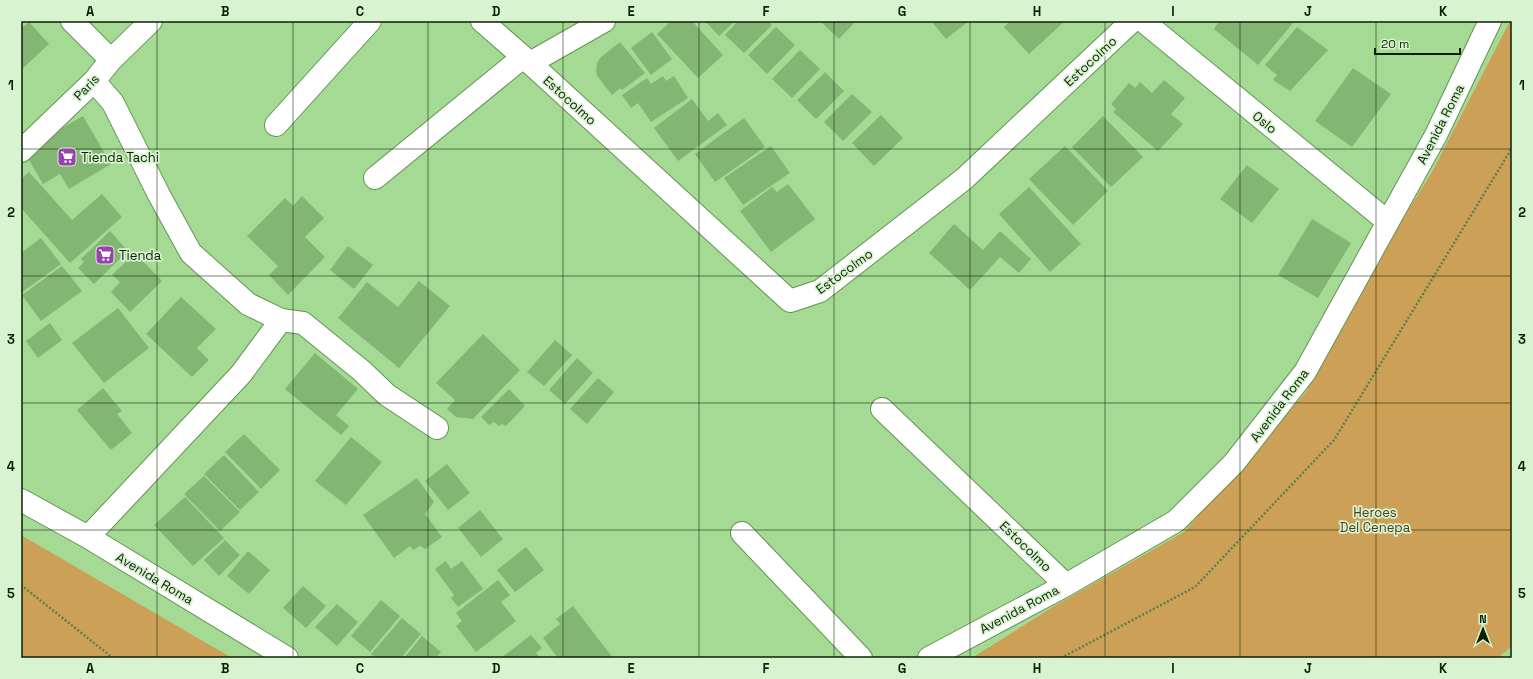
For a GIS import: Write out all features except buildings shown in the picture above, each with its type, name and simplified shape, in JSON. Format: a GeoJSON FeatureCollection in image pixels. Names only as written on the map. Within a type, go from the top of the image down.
{"type":"FeatureCollection","features":[{"type":"Feature","properties":{"kind":"street"},"geometry":{"type":"LineString","coordinates":[[72,21],[111,60]]}},
{"type":"Feature","properties":{"kind":"street","name":"Paris"},"geometry":{"type":"LineString","coordinates":[[21,151],[94,80],[111,60],[151,21]]}},
{"type":"Feature","properties":{"kind":"street"},"geometry":{"type":"LineString","coordinates":[[276,124],[370,21]]}},
{"type":"Feature","properties":{"kind":"street","name":"Estocolmo"},"geometry":{"type":"LineString","coordinates":[[482,21],[790,301],[820,291],[964,179],[1145,23]]}},
{"type":"Feature","properties":{"kind":"street"},"geometry":{"type":"LineString","coordinates":[[375,178],[526,60],[604,21]]}},
{"type":"Feature","properties":{"kind":"street","name":"Avenida Roma"},"geometry":{"type":"LineString","coordinates":[[929,658],[1066,584],[1176,521],[1234,463],[1305,372],[1436,135],[1490,21]]}},
{"type":"Feature","properties":{"kind":"street","name":"Oslo"},"geometry":{"type":"LineString","coordinates":[[1145,23],[1388,222]]}},
{"type":"Feature","properties":{"kind":"street"},"geometry":{"type":"LineString","coordinates":[[94,80],[113,104],[159,195],[191,253],[248,304],[281,320],[303,323],[362,371],[387,395],[437,428]]}},
{"type":"Feature","properties":{"kind":"street"},"geometry":{"type":"LineString","coordinates":[[88,537],[240,374],[281,320]]}},
{"type":"Feature","properties":{"kind":"street","name":"Estocolmo"},"geometry":{"type":"LineString","coordinates":[[882,409],[1066,584]]}},
{"type":"Feature","properties":{"kind":"street","name":"Avenida Roma"},"geometry":{"type":"LineString","coordinates":[[21,500],[88,537],[287,658]]}},
{"type":"Feature","properties":{"kind":"street"},"geometry":{"type":"LineString","coordinates":[[742,533],[862,658]]}},
{"type":"Feature","properties":{"kind":"path"},"geometry":{"type":"LineString","coordinates":[[1061,658],[1195,587],[1334,440],[1512,148]]}},
{"type":"Feature","properties":{"kind":"path"},"geometry":{"type":"LineString","coordinates":[[21,585],[113,658]]}},
{"type":"Feature","properties":{"kind":"green space","name":"Heroes Del Cenepa"},"geometry":{"type":"Polygon","coordinates":[[[1510,21],[1512,21],[1512,646],[1498,658],[972,658],[1056,605],[1184,532],[1306,392],[1397,228],[1432,172],[1510,21]]]}},
{"type":"Feature","properties":{"kind":"green space"},"geometry":{"type":"Polygon","coordinates":[[[21,535],[232,658],[21,658],[21,535]]]}},
{"type":"Feature","properties":{"kind":"place","name":"Tienda Tachi"},"geometry":{"type":"Point","coordinates":[67,157]}},
{"type":"Feature","properties":{"kind":"place","name":"Tienda"},"geometry":{"type":"Point","coordinates":[105,255]}}]}
